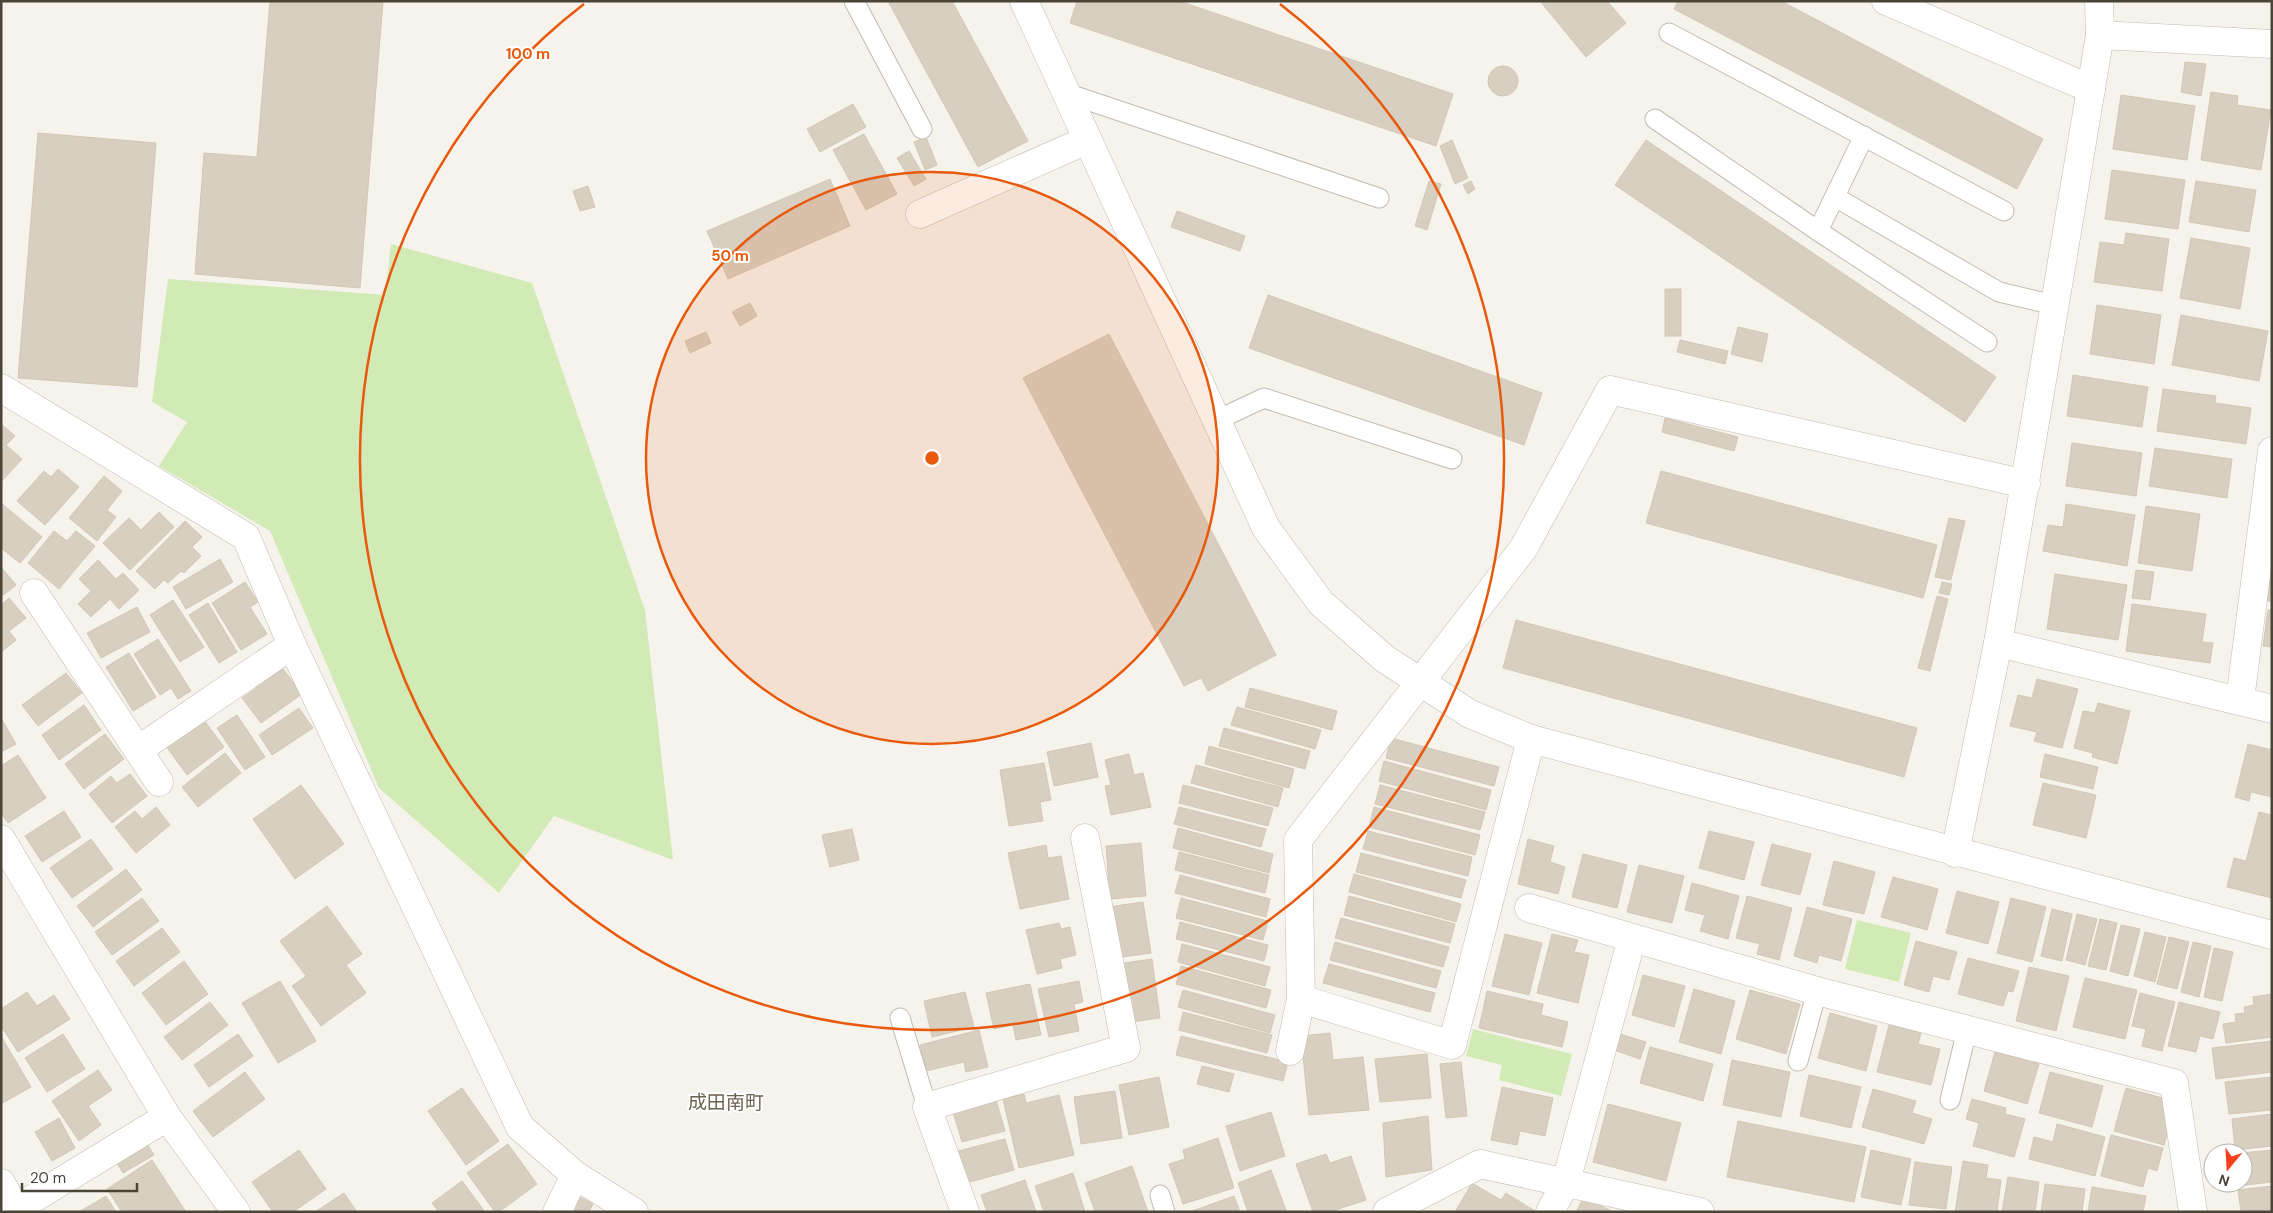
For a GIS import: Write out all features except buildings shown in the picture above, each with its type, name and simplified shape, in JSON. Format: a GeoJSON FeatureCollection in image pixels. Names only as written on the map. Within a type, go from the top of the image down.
{"type":"FeatureCollection","features":[{"type":"Feature","properties":{"kind":"street"},"geometry":{"type":"LineString","coordinates":[[1024,1],[1266,528],[1322,603],[1385,659],[1470,714],[1531,739],[1955,853],[2272,935]]}},
{"type":"Feature","properties":{"kind":"street"},"geometry":{"type":"LineString","coordinates":[[1886,1],[2091,89]]}},
{"type":"Feature","properties":{"kind":"street"},"geometry":{"type":"LineString","coordinates":[[1955,853],[1998,643],[2026,484],[2100,35],[2099,1]]}},
{"type":"Feature","properties":{"kind":"street"},"geometry":{"type":"LineString","coordinates":[[2100,35],[2272,44]]}},
{"type":"Feature","properties":{"kind":"street"},"geometry":{"type":"LineString","coordinates":[[920,214],[1087,140]]}},
{"type":"Feature","properties":{"kind":"street"},"geometry":{"type":"LineString","coordinates":[[1,388],[246,537],[292,645],[520,1127],[575,1175],[634,1212]]}},
{"type":"Feature","properties":{"kind":"street"},"geometry":{"type":"LineString","coordinates":[[1290,1051],[1301,999],[1298,840],[1370,745],[1422,683],[1524,549],[1610,390],[2026,484]]}},
{"type":"Feature","properties":{"kind":"street"},"geometry":{"type":"LineString","coordinates":[[2240,700],[2272,451]]}},
{"type":"Feature","properties":{"kind":"street"},"geometry":{"type":"LineString","coordinates":[[34,593],[159,782]]}},
{"type":"Feature","properties":{"kind":"street"},"geometry":{"type":"LineString","coordinates":[[1998,643],[2272,709]]}},
{"type":"Feature","properties":{"kind":"street"},"geometry":{"type":"LineString","coordinates":[[138,750],[292,645]]}},
{"type":"Feature","properties":{"kind":"street"},"geometry":{"type":"LineString","coordinates":[[1301,999],[1452,1045],[1531,739]]}},
{"type":"Feature","properties":{"kind":"street"},"geometry":{"type":"LineString","coordinates":[[964,1212],[927,1107],[1126,1048],[1085,838]]}},
{"type":"Feature","properties":{"kind":"street"},"geometry":{"type":"LineString","coordinates":[[1,839],[168,1117],[236,1212]]}},
{"type":"Feature","properties":{"kind":"street"},"geometry":{"type":"LineString","coordinates":[[1529,908],[1816,991],[2174,1083],[2193,1212]]}},
{"type":"Feature","properties":{"kind":"street"},"geometry":{"type":"LineString","coordinates":[[1550,1212],[1566,1182],[1632,938]]}},
{"type":"Feature","properties":{"kind":"street"},"geometry":{"type":"LineString","coordinates":[[1,1183],[14,1211],[168,1117]]}},
{"type":"Feature","properties":{"kind":"street"},"geometry":{"type":"LineString","coordinates":[[1387,1212],[1480,1164],[1700,1212]]}},
{"type":"Feature","properties":{"kind":"street"},"geometry":{"type":"LineString","coordinates":[[557,1212],[575,1175]]}},
{"type":"Feature","properties":{"kind":"lane"},"geometry":{"type":"LineString","coordinates":[[854,1],[922,129]]}},
{"type":"Feature","properties":{"kind":"lane"},"geometry":{"type":"LineString","coordinates":[[1669,33],[2004,211]]}},
{"type":"Feature","properties":{"kind":"lane"},"geometry":{"type":"LineString","coordinates":[[1066,93],[1379,198]]}},
{"type":"Feature","properties":{"kind":"lane"},"geometry":{"type":"LineString","coordinates":[[1655,119],[1818,232],[1987,342]]}},
{"type":"Feature","properties":{"kind":"lane"},"geometry":{"type":"LineString","coordinates":[[1818,232],[1864,136]]}},
{"type":"Feature","properties":{"kind":"lane"},"geometry":{"type":"LineString","coordinates":[[1835,197],[1999,292],[2054,305]]}},
{"type":"Feature","properties":{"kind":"lane"},"geometry":{"type":"LineString","coordinates":[[1217,420],[1264,398],[1452,459]]}},
{"type":"Feature","properties":{"kind":"lane"},"geometry":{"type":"LineString","coordinates":[[1798,1061],[1816,991]]}},
{"type":"Feature","properties":{"kind":"lane"},"geometry":{"type":"LineString","coordinates":[[900,1018],[927,1107]]}},
{"type":"Feature","properties":{"kind":"lane"},"geometry":{"type":"LineString","coordinates":[[1950,1100],[1967,1030]]}},
{"type":"Feature","properties":{"kind":"green space"},"geometry":{"type":"Polygon","coordinates":[[[391,244],[532,283],[645,610],[673,860],[554,816],[499,893],[379,788],[270,531],[159,466],[187,422],[152,402],[168,279],[385,295],[391,244]]]}},
{"type":"Feature","properties":{"kind":"green space"},"geometry":{"type":"Polygon","coordinates":[[[1857,920],[1911,933],[1899,982],[1845,969],[1857,920]]]}},
{"type":"Feature","properties":{"kind":"green space"},"geometry":{"type":"Polygon","coordinates":[[[1473,1029],[1572,1054],[1561,1096],[1499,1080],[1502,1065],[1466,1056],[1473,1029]]]}},
{"type":"Feature","properties":{"kind":"district","name":"成田南町"},"geometry":{"type":"Point","coordinates":[726,1102]}}]}
